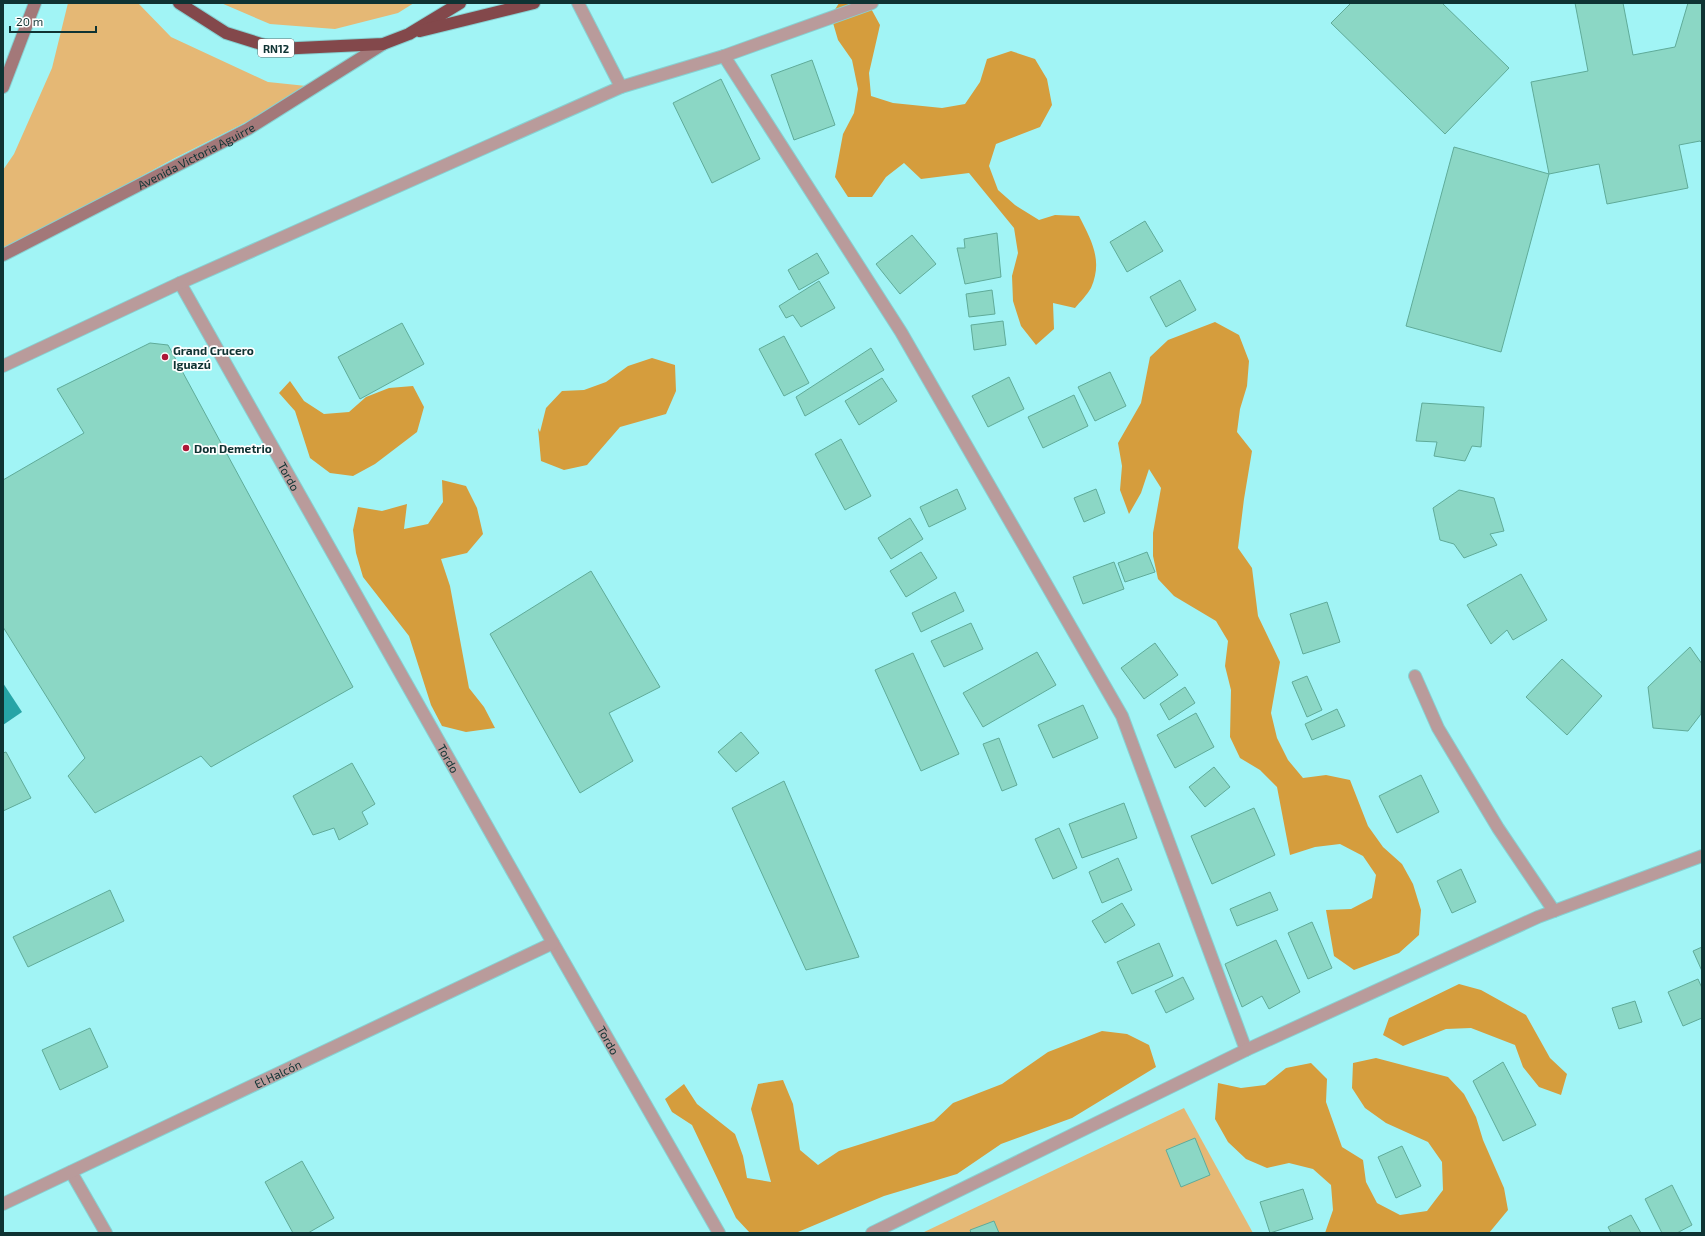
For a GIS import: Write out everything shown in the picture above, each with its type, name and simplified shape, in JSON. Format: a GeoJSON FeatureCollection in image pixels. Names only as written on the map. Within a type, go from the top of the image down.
{"type":"FeatureCollection","features":[{"type":"Feature","properties":{"kind":"highway","name":"RN12"},"geometry":{"type":"LineString","coordinates":[[179,3],[226,33],[277,49],[383,44],[410,34],[534,3]]}},
{"type":"Feature","properties":{"kind":"highway","name":"RN12"},"geometry":{"type":"LineString","coordinates":[[410,34],[460,3]]}},
{"type":"Feature","properties":{"kind":"main road"},"geometry":{"type":"LineString","coordinates":[[3,87],[35,3]]}},
{"type":"Feature","properties":{"kind":"main road","name":"Avenida Victoria Aguirre"},"geometry":{"type":"LineString","coordinates":[[3,255],[248,129],[383,44]]}},
{"type":"Feature","properties":{"kind":"street"},"geometry":{"type":"LineString","coordinates":[[578,3],[621,87]]}},
{"type":"Feature","properties":{"kind":"street"},"geometry":{"type":"LineString","coordinates":[[3,366],[180,283],[621,87],[724,56],[872,3]]}},
{"type":"Feature","properties":{"kind":"street"},"geometry":{"type":"LineString","coordinates":[[724,56],[901,332],[1122,716],[1246,1050]]}},
{"type":"Feature","properties":{"kind":"street","name":"Tordo"},"geometry":{"type":"LineString","coordinates":[[180,283],[552,943],[719,1233]]}},
{"type":"Feature","properties":{"kind":"street"},"geometry":{"type":"LineString","coordinates":[[1415,676],[1438,728],[1498,828],[1554,911]]}},
{"type":"Feature","properties":{"kind":"street"},"geometry":{"type":"LineString","coordinates":[[872,1233],[1246,1050],[1531,920],[1702,856]]}},
{"type":"Feature","properties":{"kind":"street","name":"El Halcón"},"geometry":{"type":"LineString","coordinates":[[3,1204],[552,943]]}},
{"type":"Feature","properties":{"kind":"street"},"geometry":{"type":"LineString","coordinates":[[71,1172],[106,1233]]}},
{"type":"Feature","properties":{"kind":"shaded area"},"geometry":{"type":"Polygon","coordinates":[[[68,3],[138,3],[171,37],[268,82],[316,87],[173,159],[3,252],[3,170],[14,154],[52,68],[68,3]]]}},
{"type":"Feature","properties":{"kind":"shaded area"},"geometry":{"type":"Polygon","coordinates":[[[221,3],[414,3],[398,13],[335,29],[270,24],[221,3]]]}},
{"type":"Feature","properties":{"kind":"shaded area"},"geometry":{"type":"Polygon","coordinates":[[[839,3],[868,3],[880,25],[869,73],[871,96],[893,103],[942,108],[965,104],[980,82],[987,59],[1011,51],[1035,59],[1047,79],[1052,105],[1040,127],[996,144],[989,166],[998,190],[1015,205],[1039,220],[1055,215],[1079,216],[1092,243],[1096,260],[1096,269],[1091,288],[1075,308],[1053,303],[1054,329],[1036,345],[1021,326],[1013,301],[1012,276],[1018,253],[1014,228],[969,173],[921,179],[904,163],[886,177],[872,197],[848,197],[835,177],[843,134],[854,113],[858,89],[852,60],[838,40],[831,16],[839,3]]]}},
{"type":"Feature","properties":{"kind":"shaded area"},"geometry":{"type":"Polygon","coordinates":[[[1215,322],[1239,335],[1249,361],[1247,386],[1240,409],[1237,432],[1252,451],[1238,548],[1252,568],[1258,616],[1280,662],[1271,713],[1277,738],[1288,760],[1303,778],[1326,775],[1350,780],[1368,826],[1383,847],[1402,864],[1413,884],[1421,910],[1419,935],[1399,953],[1354,970],[1334,956],[1326,910],[1351,909],[1372,898],[1376,875],[1363,856],[1340,844],[1315,847],[1290,855],[1277,787],[1260,770],[1240,758],[1230,737],[1231,690],[1225,666],[1228,641],[1216,621],[1174,596],[1158,579],[1153,556],[1153,533],[1161,488],[1149,469],[1141,493],[1129,514],[1120,490],[1122,466],[1118,443],[1141,403],[1150,357],[1168,340],[1215,322]]]}},
{"type":"Feature","properties":{"kind":"shaded area"},"geometry":{"type":"Polygon","coordinates":[[[652,358],[675,365],[676,391],[666,414],[620,427],[587,465],[564,470],[541,461],[538,428],[540,432],[546,408],[562,391],[584,390],[606,382],[628,366],[652,358]]]}},
{"type":"Feature","properties":{"kind":"shaded area"},"geometry":{"type":"Polygon","coordinates":[[[290,381],[304,401],[324,414],[349,412],[366,397],[389,388],[413,386],[424,407],[417,432],[375,464],[353,476],[330,473],[310,458],[295,411],[279,393],[290,381]]]}},
{"type":"Feature","properties":{"kind":"shaded area"},"geometry":{"type":"Polygon","coordinates":[[[442,480],[466,486],[477,508],[483,534],[467,553],[441,559],[450,586],[469,688],[484,707],[495,728],[466,732],[442,726],[431,705],[409,636],[363,577],[356,553],[353,530],[358,507],[382,511],[407,504],[404,529],[428,524],[443,502],[442,480]]]}},
{"type":"Feature","properties":{"kind":"shaded area"},"geometry":{"type":"Polygon","coordinates":[[[1459,984],[1481,990],[1526,1015],[1550,1058],[1567,1074],[1561,1095],[1539,1087],[1523,1067],[1515,1045],[1471,1028],[1446,1029],[1403,1046],[1383,1035],[1389,1018],[1459,984]]]}},
{"type":"Feature","properties":{"kind":"shaded area"},"geometry":{"type":"Polygon","coordinates":[[[1102,1031],[1127,1034],[1149,1045],[1156,1067],[1072,1118],[1001,1144],[957,1174],[884,1196],[798,1232],[750,1233],[736,1218],[692,1125],[672,1112],[665,1099],[684,1084],[697,1104],[735,1134],[743,1156],[747,1178],[771,1182],[751,1109],[758,1084],[783,1080],[793,1104],[800,1150],[818,1165],[839,1151],[934,1121],[953,1103],[1002,1084],[1048,1052],[1102,1031]]]}},
{"type":"Feature","properties":{"kind":"shaded area"},"geometry":{"type":"Polygon","coordinates":[[[1376,1058],[1448,1077],[1464,1094],[1476,1117],[1483,1140],[1504,1188],[1508,1210],[1489,1233],[1325,1233],[1333,1210],[1331,1185],[1313,1169],[1289,1163],[1267,1168],[1246,1159],[1228,1142],[1215,1119],[1218,1083],[1241,1088],[1265,1085],[1286,1068],[1311,1063],[1327,1079],[1326,1102],[1342,1147],[1363,1160],[1366,1182],[1377,1203],[1400,1215],[1427,1211],[1443,1190],[1442,1162],[1428,1142],[1386,1123],[1365,1108],[1352,1088],[1353,1063],[1376,1058]]]}},
{"type":"Feature","properties":{"kind":"shaded area"},"geometry":{"type":"Polygon","coordinates":[[[1184,1108],[1253,1233],[922,1233],[1184,1108]]]}},
{"type":"Feature","properties":{"kind":"water"},"geometry":{"type":"Polygon","coordinates":[[[3,683],[22,712],[3,725],[3,683]]]}},
{"type":"Feature","properties":{"kind":"building"},"geometry":{"type":"Polygon","coordinates":[[[1351,3],[1442,3],[1509,68],[1445,134],[1331,23],[1351,3]]]}},
{"type":"Feature","properties":{"kind":"building"},"geometry":{"type":"Polygon","coordinates":[[[1575,3],[1623,3],[1633,55],[1675,47],[1688,3],[1702,3],[1702,143],[1700,141],[1679,145],[1688,188],[1607,204],[1599,164],[1549,174],[1531,82],[1588,71],[1575,3]]]}},
{"type":"Feature","properties":{"kind":"building"},"geometry":{"type":"Polygon","coordinates":[[[812,60],[835,125],[794,140],[771,75],[812,60]]]}},
{"type":"Feature","properties":{"kind":"building"},"geometry":{"type":"Polygon","coordinates":[[[721,79],[760,159],[712,183],[673,103],[721,79]]]}},
{"type":"Feature","properties":{"kind":"building"},"geometry":{"type":"Polygon","coordinates":[[[1454,147],[1549,174],[1501,352],[1406,326],[1454,147]]]}},
{"type":"Feature","properties":{"kind":"building"},"geometry":{"type":"Polygon","coordinates":[[[1145,221],[1163,251],[1127,272],[1110,242],[1145,221]]]}},
{"type":"Feature","properties":{"kind":"building"},"geometry":{"type":"Polygon","coordinates":[[[997,233],[1001,277],[965,284],[957,248],[965,248],[964,239],[997,233]]]}},
{"type":"Feature","properties":{"kind":"building"},"geometry":{"type":"Polygon","coordinates":[[[912,235],[936,264],[900,294],[876,264],[912,235]]]}},
{"type":"Feature","properties":{"kind":"building"},"geometry":{"type":"Polygon","coordinates":[[[817,253],[829,273],[799,290],[788,270],[817,253]]]}},
{"type":"Feature","properties":{"kind":"building"},"geometry":{"type":"Polygon","coordinates":[[[1180,280],[1196,310],[1166,327],[1150,297],[1180,280]]]}},
{"type":"Feature","properties":{"kind":"building"},"geometry":{"type":"Polygon","coordinates":[[[819,281],[835,308],[801,327],[793,315],[786,318],[779,306],[819,281]]]}},
{"type":"Feature","properties":{"kind":"building"},"geometry":{"type":"Polygon","coordinates":[[[992,290],[995,314],[969,317],[966,294],[992,290]]]}},
{"type":"Feature","properties":{"kind":"building"},"geometry":{"type":"Polygon","coordinates":[[[1003,321],[1006,345],[974,350],[971,325],[1003,321]]]}},
{"type":"Feature","properties":{"kind":"building"},"geometry":{"type":"Polygon","coordinates":[[[402,323],[424,364],[360,399],[338,357],[402,323]]]}},
{"type":"Feature","properties":{"kind":"building"},"geometry":{"type":"Polygon","coordinates":[[[784,336],[809,383],[784,396],[759,349],[784,336]]]}},
{"type":"Feature","properties":{"kind":"building"},"geometry":{"type":"Polygon","coordinates":[[[150,343],[168,345],[353,687],[211,767],[201,756],[95,813],[68,776],[85,758],[3,627],[3,480],[84,433],[57,389],[150,343]]]}},
{"type":"Feature","properties":{"kind":"building"},"geometry":{"type":"Polygon","coordinates":[[[871,348],[884,370],[805,416],[796,397],[871,348]]]}},
{"type":"Feature","properties":{"kind":"building"},"geometry":{"type":"Polygon","coordinates":[[[1110,372],[1126,406],[1095,421],[1078,387],[1110,372]]]}},
{"type":"Feature","properties":{"kind":"building"},"geometry":{"type":"Polygon","coordinates":[[[1009,377],[1024,409],[988,427],[972,396],[1009,377]]]}},
{"type":"Feature","properties":{"kind":"building"},"geometry":{"type":"Polygon","coordinates":[[[882,378],[897,401],[859,425],[845,401],[882,378]]]}},
{"type":"Feature","properties":{"kind":"building"},"geometry":{"type":"Polygon","coordinates":[[[1074,395],[1088,426],[1043,448],[1028,417],[1074,395]]]}},
{"type":"Feature","properties":{"kind":"building"},"geometry":{"type":"Polygon","coordinates":[[[1422,403],[1484,407],[1481,447],[1472,446],[1465,461],[1434,456],[1437,442],[1416,441],[1422,403]]]}},
{"type":"Feature","properties":{"kind":"building"},"geometry":{"type":"Polygon","coordinates":[[[841,439],[871,496],[845,510],[815,454],[841,439]]]}},
{"type":"Feature","properties":{"kind":"building"},"geometry":{"type":"Polygon","coordinates":[[[957,489],[966,509],[929,527],[920,507],[957,489]]]}},
{"type":"Feature","properties":{"kind":"building"},"geometry":{"type":"Polygon","coordinates":[[[1096,489],[1105,513],[1084,522],[1074,498],[1096,489]]]}},
{"type":"Feature","properties":{"kind":"building"},"geometry":{"type":"Polygon","coordinates":[[[1459,490],[1494,498],[1504,531],[1490,534],[1497,545],[1464,558],[1454,544],[1440,540],[1433,508],[1459,490]]]}},
{"type":"Feature","properties":{"kind":"building"},"geometry":{"type":"Polygon","coordinates":[[[910,518],[923,539],[891,559],[878,538],[910,518]]]}},
{"type":"Feature","properties":{"kind":"building"},"geometry":{"type":"Polygon","coordinates":[[[921,552],[937,578],[906,597],[890,571],[921,552]]]}},
{"type":"Feature","properties":{"kind":"building"},"geometry":{"type":"Polygon","coordinates":[[[1147,552],[1155,572],[1125,582],[1118,563],[1147,552]]]}},
{"type":"Feature","properties":{"kind":"building"},"geometry":{"type":"Polygon","coordinates":[[[1114,562],[1124,589],[1083,604],[1073,577],[1114,562]]]}},
{"type":"Feature","properties":{"kind":"building"},"geometry":{"type":"Polygon","coordinates":[[[591,571],[660,687],[609,713],[633,761],[580,793],[490,634],[591,571]]]}},
{"type":"Feature","properties":{"kind":"building"},"geometry":{"type":"Polygon","coordinates":[[[1521,574],[1547,620],[1513,640],[1507,630],[1491,644],[1467,605],[1521,574]]]}},
{"type":"Feature","properties":{"kind":"building"},"geometry":{"type":"Polygon","coordinates":[[[955,592],[964,611],[921,632],[912,613],[955,592]]]}},
{"type":"Feature","properties":{"kind":"building"},"geometry":{"type":"Polygon","coordinates":[[[1327,602],[1340,642],[1303,654],[1290,614],[1327,602]]]}},
{"type":"Feature","properties":{"kind":"building"},"geometry":{"type":"Polygon","coordinates":[[[971,623],[983,649],[944,667],[931,641],[971,623]]]}},
{"type":"Feature","properties":{"kind":"building"},"geometry":{"type":"Polygon","coordinates":[[[1155,643],[1178,675],[1144,699],[1121,668],[1155,643]]]}},
{"type":"Feature","properties":{"kind":"building"},"geometry":{"type":"Polygon","coordinates":[[[1690,647],[1702,664],[1701,714],[1688,731],[1653,728],[1648,687],[1690,647]]]}},
{"type":"Feature","properties":{"kind":"building"},"geometry":{"type":"Polygon","coordinates":[[[1037,652],[1056,685],[983,727],[963,693],[1037,652]]]}},
{"type":"Feature","properties":{"kind":"building"},"geometry":{"type":"Polygon","coordinates":[[[913,653],[959,754],[921,771],[875,670],[913,653]]]}},
{"type":"Feature","properties":{"kind":"building"},"geometry":{"type":"Polygon","coordinates":[[[1562,659],[1602,696],[1567,735],[1526,697],[1562,659]]]}},
{"type":"Feature","properties":{"kind":"building"},"geometry":{"type":"Polygon","coordinates":[[[1307,676],[1322,710],[1307,717],[1292,682],[1307,676]]]}},
{"type":"Feature","properties":{"kind":"building"},"geometry":{"type":"Polygon","coordinates":[[[1185,687],[1195,703],[1169,720],[1160,704],[1185,687]]]}},
{"type":"Feature","properties":{"kind":"building"},"geometry":{"type":"Polygon","coordinates":[[[1083,705],[1098,738],[1053,758],[1038,725],[1083,705]]]}},
{"type":"Feature","properties":{"kind":"building"},"geometry":{"type":"Polygon","coordinates":[[[1337,709],[1345,726],[1312,740],[1305,724],[1337,709]]]}},
{"type":"Feature","properties":{"kind":"building"},"geometry":{"type":"Polygon","coordinates":[[[1196,713],[1214,747],[1175,768],[1157,735],[1196,713]]]}},
{"type":"Feature","properties":{"kind":"building"},"geometry":{"type":"Polygon","coordinates":[[[741,732],[759,753],[736,772],[718,752],[741,732]]]}},
{"type":"Feature","properties":{"kind":"building"},"geometry":{"type":"Polygon","coordinates":[[[999,738],[1017,785],[1002,791],[983,744],[999,738]]]}},
{"type":"Feature","properties":{"kind":"building"},"geometry":{"type":"Polygon","coordinates":[[[6,752],[31,798],[3,811],[3,753],[6,752]]]}},
{"type":"Feature","properties":{"kind":"building"},"geometry":{"type":"Polygon","coordinates":[[[352,763],[375,804],[362,812],[368,824],[339,840],[334,828],[313,835],[293,796],[352,763]]]}},
{"type":"Feature","properties":{"kind":"building"},"geometry":{"type":"Polygon","coordinates":[[[1214,767],[1230,787],[1205,807],[1189,787],[1214,767]]]}},
{"type":"Feature","properties":{"kind":"building"},"geometry":{"type":"Polygon","coordinates":[[[1421,775],[1439,812],[1397,833],[1379,796],[1421,775]]]}},
{"type":"Feature","properties":{"kind":"building"},"geometry":{"type":"Polygon","coordinates":[[[784,781],[859,957],[806,970],[732,808],[784,781]]]}},
{"type":"Feature","properties":{"kind":"building"},"geometry":{"type":"Polygon","coordinates":[[[1124,803],[1137,838],[1082,858],[1069,824],[1124,803]]]}},
{"type":"Feature","properties":{"kind":"building"},"geometry":{"type":"Polygon","coordinates":[[[1254,808],[1275,855],[1212,884],[1191,836],[1254,808]]]}},
{"type":"Feature","properties":{"kind":"building"},"geometry":{"type":"Polygon","coordinates":[[[1059,828],[1077,868],[1053,879],[1035,839],[1059,828]]]}},
{"type":"Feature","properties":{"kind":"building"},"geometry":{"type":"Polygon","coordinates":[[[1118,858],[1132,890],[1102,903],[1089,872],[1118,858]]]}},
{"type":"Feature","properties":{"kind":"building"},"geometry":{"type":"Polygon","coordinates":[[[1461,869],[1476,902],[1452,913],[1437,881],[1461,869]]]}},
{"type":"Feature","properties":{"kind":"building"},"geometry":{"type":"Polygon","coordinates":[[[110,890],[124,921],[28,967],[13,937],[110,890]]]}},
{"type":"Feature","properties":{"kind":"building"},"geometry":{"type":"Polygon","coordinates":[[[1270,892],[1278,910],[1237,926],[1230,909],[1270,892]]]}},
{"type":"Feature","properties":{"kind":"building"},"geometry":{"type":"Polygon","coordinates":[[[1122,903],[1135,925],[1105,943],[1092,921],[1122,903]]]}},
{"type":"Feature","properties":{"kind":"building"},"geometry":{"type":"Polygon","coordinates":[[[1312,922],[1332,968],[1308,979],[1288,933],[1312,922]]]}},
{"type":"Feature","properties":{"kind":"building"},"geometry":{"type":"Polygon","coordinates":[[[1276,940],[1300,992],[1269,1009],[1262,996],[1242,1007],[1225,964],[1276,940]]]}},
{"type":"Feature","properties":{"kind":"building"},"geometry":{"type":"Polygon","coordinates":[[[1159,943],[1173,976],[1132,994],[1117,962],[1159,943]]]}},
{"type":"Feature","properties":{"kind":"building"},"geometry":{"type":"Polygon","coordinates":[[[1702,947],[1702,971],[1693,951],[1702,947]]]}},
{"type":"Feature","properties":{"kind":"building"},"geometry":{"type":"Polygon","coordinates":[[[1183,977],[1194,999],[1166,1013],[1155,991],[1183,977]]]}},
{"type":"Feature","properties":{"kind":"building"},"geometry":{"type":"Polygon","coordinates":[[[1698,979],[1702,988],[1702,1018],[1683,1026],[1668,992],[1698,979]]]}},
{"type":"Feature","properties":{"kind":"building"},"geometry":{"type":"Polygon","coordinates":[[[1635,1001],[1642,1022],[1619,1029],[1612,1008],[1635,1001]]]}},
{"type":"Feature","properties":{"kind":"building"},"geometry":{"type":"Polygon","coordinates":[[[90,1028],[108,1067],[60,1090],[42,1050],[90,1028]]]}},
{"type":"Feature","properties":{"kind":"building"},"geometry":{"type":"Polygon","coordinates":[[[1503,1062],[1536,1125],[1503,1141],[1473,1081],[1503,1062]]]}},
{"type":"Feature","properties":{"kind":"building"},"geometry":{"type":"Polygon","coordinates":[[[1195,1138],[1210,1175],[1181,1187],[1166,1150],[1195,1138]]]}},
{"type":"Feature","properties":{"kind":"building"},"geometry":{"type":"Polygon","coordinates":[[[1402,1146],[1421,1186],[1396,1198],[1378,1157],[1402,1146]]]}},
{"type":"Feature","properties":{"kind":"building"},"geometry":{"type":"Polygon","coordinates":[[[302,1161],[334,1218],[308,1233],[293,1233],[265,1182],[302,1161]]]}},
{"type":"Feature","properties":{"kind":"building"},"geometry":{"type":"Polygon","coordinates":[[[1672,1185],[1692,1225],[1677,1233],[1662,1233],[1645,1199],[1672,1185]]]}},
{"type":"Feature","properties":{"kind":"building"},"geometry":{"type":"Polygon","coordinates":[[[1303,1189],[1313,1219],[1270,1233],[1260,1202],[1303,1189]]]}},
{"type":"Feature","properties":{"kind":"building"},"geometry":{"type":"Polygon","coordinates":[[[1631,1215],[1641,1233],[1611,1233],[1608,1227],[1631,1215]]]}},
{"type":"Feature","properties":{"kind":"building"},"geometry":{"type":"Polygon","coordinates":[[[994,1221],[999,1233],[971,1233],[970,1230],[994,1221]]]}},
{"type":"Feature","properties":{"kind":"place","name":"Grand Crucero Iguazú"},"geometry":{"type":"Point","coordinates":[165,357]}},
{"type":"Feature","properties":{"kind":"place","name":"Don Demetrio"},"geometry":{"type":"Point","coordinates":[186,448]}}]}
